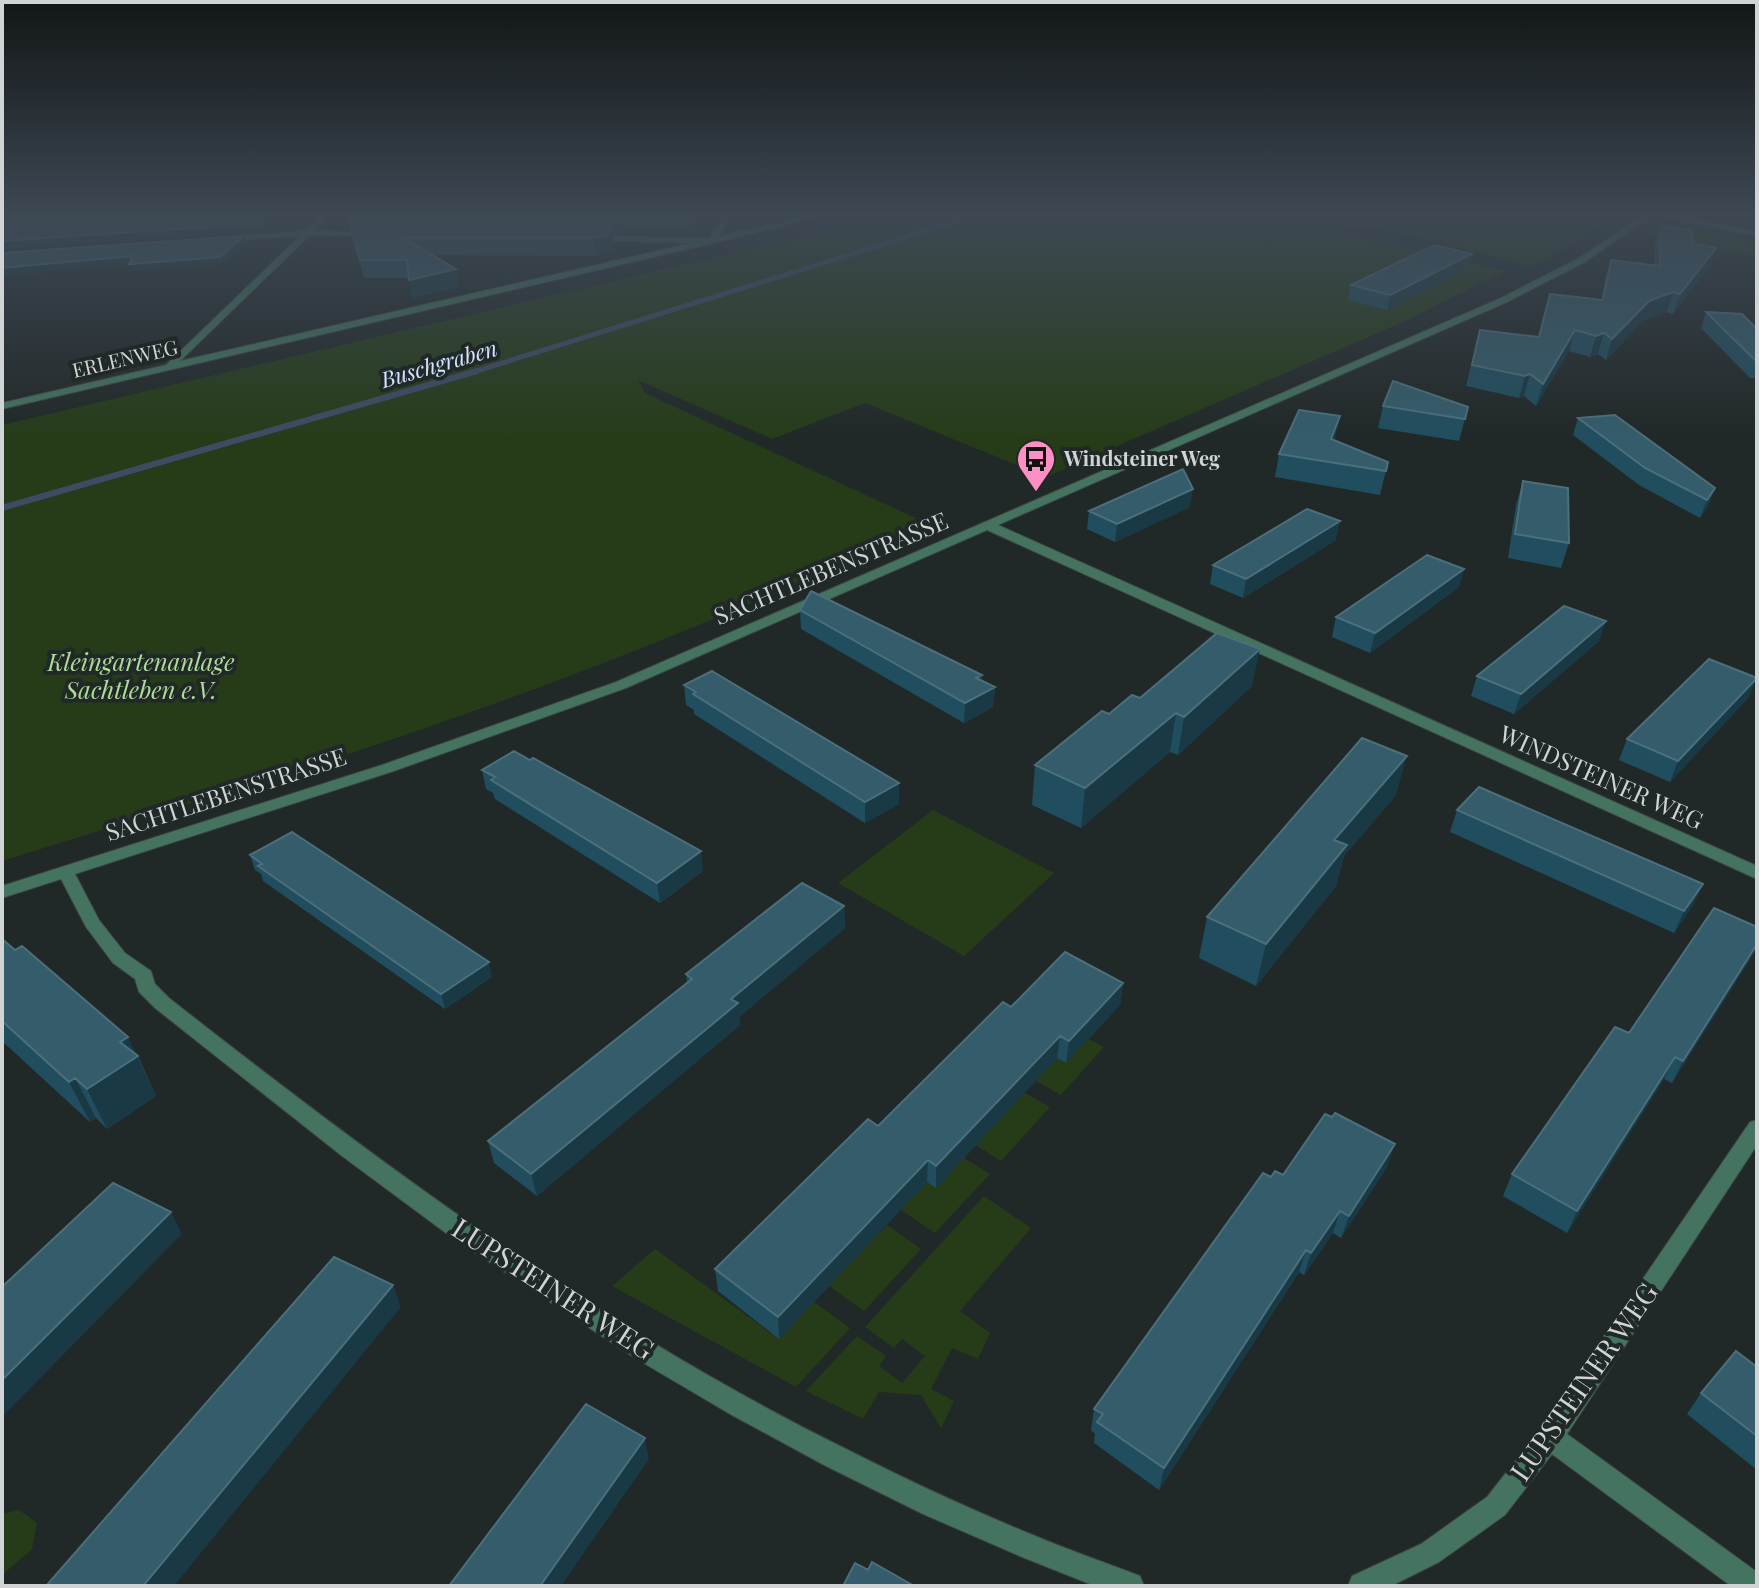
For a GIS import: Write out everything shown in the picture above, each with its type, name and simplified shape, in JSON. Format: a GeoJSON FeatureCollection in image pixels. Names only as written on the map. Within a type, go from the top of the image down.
{"type":"FeatureCollection","features":[{"type":"Feature","properties":{"kind":"street"},"geometry":{"type":"LineString","coordinates":[[170,367],[249,290]]}},
{"type":"Feature","properties":{"kind":"street","name":"ERLENWEG"},"geometry":{"type":"LineString","coordinates":[[2,406],[502,290]]}},
{"type":"Feature","properties":{"kind":"street","name":"SACHTLEBENSTRASSE"},"geometry":{"type":"LineString","coordinates":[[2,892],[567,705],[719,644],[1523,290]]}},
{"type":"Feature","properties":{"kind":"street","name":"WINDSTEINER WEG"},"geometry":{"type":"LineString","coordinates":[[989,526],[1757,873]]}},
{"type":"Feature","properties":{"kind":"street","name":"LUPSTEINER WEG"},"geometry":{"type":"LineString","coordinates":[[66,873],[92,923],[119,958],[144,976],[146,987],[162,1003],[377,1171],[559,1297],[701,1385],[928,1503],[1051,1558],[1130,1586]]}},
{"type":"Feature","properties":{"kind":"street","name":"LUPSTEINER WEG"},"geometry":{"type":"LineString","coordinates":[[1362,1586],[1430,1553],[1496,1506],[1550,1437],[1757,1128]]}},
{"type":"Feature","properties":{"kind":"street"},"geometry":{"type":"LineString","coordinates":[[1550,1437],[1754,1586]]}},
{"type":"Feature","properties":{"kind":"green space","name":"Kleingartenanlage Sachtleben e.V."},"geometry":{"type":"Polygon","coordinates":[[[575,290],[1467,290],[1405,321],[1046,477],[865,403],[772,439],[638,380],[645,393],[933,526],[702,624],[527,692],[353,752],[2,861],[2,425],[575,290]]]}},
{"type":"Feature","properties":{"kind":"green space"},"geometry":{"type":"Polygon","coordinates":[[[933,810],[1054,873],[964,956],[838,883],[933,810]]]}},
{"type":"Feature","properties":{"kind":"green space"},"geometry":{"type":"Polygon","coordinates":[[[1089,1039],[1104,1047],[1061,1095],[1036,1081],[1057,1058],[1066,1063],[1089,1039]]]}},
{"type":"Feature","properties":{"kind":"green space"},"geometry":{"type":"Polygon","coordinates":[[[1025,1093],[1050,1107],[1001,1161],[976,1145],[1025,1093]]]}},
{"type":"Feature","properties":{"kind":"green space"},"geometry":{"type":"Polygon","coordinates":[[[964,1158],[990,1174],[935,1233],[901,1210],[927,1182],[936,1187],[964,1158]]]}},
{"type":"Feature","properties":{"kind":"green space"},"geometry":{"type":"Polygon","coordinates":[[[984,1196],[1031,1228],[960,1311],[990,1333],[978,1359],[952,1348],[931,1389],[954,1401],[941,1428],[921,1395],[879,1392],[863,1419],[806,1391],[857,1336],[886,1356],[879,1366],[902,1383],[925,1356],[902,1339],[894,1348],[865,1327],[984,1196]]]}},
{"type":"Feature","properties":{"kind":"green space"},"geometry":{"type":"Polygon","coordinates":[[[887,1225],[921,1249],[864,1311],[829,1286],[887,1225]]]}},
{"type":"Feature","properties":{"kind":"green space"},"geometry":{"type":"Polygon","coordinates":[[[655,1249],[779,1339],[814,1302],[850,1328],[796,1387],[612,1286],[655,1249]]]}},
{"type":"Feature","properties":{"kind":"green space"},"geometry":{"type":"Polygon","coordinates":[[[19,1510],[37,1523],[32,1549],[2,1575],[2,1514],[19,1510]]]}},
{"type":"Feature","properties":{"kind":"building"},"geometry":{"type":"Polygon","coordinates":[[[1371,290],[1400,290],[1390,295],[1371,290]]]}},
{"type":"Feature","properties":{"kind":"building"},"geometry":{"type":"Polygon","coordinates":[[[1605,290],[1683,290],[1680,294],[1673,292],[1649,301],[1612,339],[1604,333],[1596,336],[1575,330],[1543,384],[1530,374],[1525,376],[1472,365],[1480,330],[1539,337],[1550,294],[1603,300],[1605,290]]]}},
{"type":"Feature","properties":{"kind":"building"},"geometry":{"type":"Polygon","coordinates":[[[1706,312],[1742,314],[1757,329],[1757,362],[1706,312]]]}},
{"type":"Feature","properties":{"kind":"building"},"geometry":{"type":"Polygon","coordinates":[[[1393,381],[1468,407],[1465,419],[1383,406],[1393,381]]]}},
{"type":"Feature","properties":{"kind":"building"},"geometry":{"type":"Polygon","coordinates":[[[1299,410],[1340,416],[1331,439],[1388,462],[1386,471],[1279,454],[1299,410]]]}},
{"type":"Feature","properties":{"kind":"building"},"geometry":{"type":"Polygon","coordinates":[[[1615,415],[1715,488],[1707,500],[1645,468],[1578,418],[1615,415]]]}},
{"type":"Feature","properties":{"kind":"building"},"geometry":{"type":"Polygon","coordinates":[[[1183,469],[1193,489],[1117,524],[1089,511],[1183,469]]]}},
{"type":"Feature","properties":{"kind":"building"},"geometry":{"type":"Polygon","coordinates":[[[1523,481],[1568,488],[1569,543],[1515,534],[1523,481]]]}},
{"type":"Feature","properties":{"kind":"building"},"geometry":{"type":"Polygon","coordinates":[[[1307,509],[1340,521],[1246,579],[1213,565],[1307,509]]]}},
{"type":"Feature","properties":{"kind":"building"},"geometry":{"type":"Polygon","coordinates":[[[1427,555],[1464,569],[1375,633],[1336,617],[1427,555]]]}},
{"type":"Feature","properties":{"kind":"building"},"geometry":{"type":"Polygon","coordinates":[[[811,591],[982,675],[976,678],[995,687],[965,703],[800,610],[811,591]]]}},
{"type":"Feature","properties":{"kind":"building"},"geometry":{"type":"Polygon","coordinates":[[[1564,606],[1606,621],[1521,694],[1477,676],[1564,606]]]}},
{"type":"Feature","properties":{"kind":"building"},"geometry":{"type":"Polygon","coordinates":[[[1217,633],[1260,649],[1184,717],[1176,713],[1085,788],[1035,765],[1102,711],[1109,714],[1132,695],[1140,698],[1217,633]]]}},
{"type":"Feature","properties":{"kind":"building"},"geometry":{"type":"Polygon","coordinates":[[[1709,659],[1757,678],[1678,761],[1627,739],[1709,659]]]}},
{"type":"Feature","properties":{"kind":"building"},"geometry":{"type":"Polygon","coordinates":[[[712,671],[899,783],[865,802],[693,694],[696,692],[684,685],[712,671]]]}},
{"type":"Feature","properties":{"kind":"building"},"geometry":{"type":"Polygon","coordinates":[[[1362,738],[1407,756],[1334,840],[1347,845],[1266,944],[1207,917],[1362,738]]]}},
{"type":"Feature","properties":{"kind":"building"},"geometry":{"type":"Polygon","coordinates":[[[514,751],[530,760],[533,758],[701,851],[657,883],[491,780],[495,777],[482,770],[514,751]]]}},
{"type":"Feature","properties":{"kind":"building"},"geometry":{"type":"Polygon","coordinates":[[[1479,787],[1703,884],[1684,911],[1457,810],[1479,787]]]}},
{"type":"Feature","properties":{"kind":"building"},"geometry":{"type":"Polygon","coordinates":[[[292,832],[489,962],[441,994],[258,866],[262,864],[250,855],[292,832]]]}},
{"type":"Feature","properties":{"kind":"building"},"geometry":{"type":"Polygon","coordinates":[[[802,883],[844,906],[731,999],[738,1003],[531,1174],[488,1141],[692,979],[686,974],[802,883]]]}},
{"type":"Feature","properties":{"kind":"building"},"geometry":{"type":"Polygon","coordinates":[[[1714,908],[1757,927],[1757,944],[1683,1061],[1675,1057],[1577,1211],[1512,1174],[1615,1027],[1629,1033],[1714,908]]]}},
{"type":"Feature","properties":{"kind":"building"},"geometry":{"type":"Polygon","coordinates":[[[2,939],[15,950],[22,946],[128,1037],[120,1042],[138,1056],[87,1089],[75,1078],[69,1082],[2,1021],[2,939]]]}},
{"type":"Feature","properties":{"kind":"building"},"geometry":{"type":"Polygon","coordinates":[[[1065,952],[1123,983],[1069,1041],[1060,1036],[936,1166],[928,1160],[778,1317],[715,1269],[868,1119],[878,1126],[1003,1002],[1011,1007],[1065,952]]]}},
{"type":"Feature","properties":{"kind":"building"},"geometry":{"type":"Polygon","coordinates":[[[1335,1113],[1395,1144],[1349,1216],[1340,1211],[1311,1253],[1306,1250],[1164,1468],[1097,1422],[1103,1414],[1094,1409],[1263,1173],[1271,1177],[1275,1171],[1283,1175],[1325,1114],[1332,1117],[1335,1113]]]}},
{"type":"Feature","properties":{"kind":"building"},"geometry":{"type":"Polygon","coordinates":[[[113,1183],[171,1212],[2,1380],[2,1287],[113,1183]]]}},
{"type":"Feature","properties":{"kind":"building"},"geometry":{"type":"Polygon","coordinates":[[[334,1257],[393,1285],[143,1586],[46,1586],[334,1257]]]}},
{"type":"Feature","properties":{"kind":"building"},"geometry":{"type":"Polygon","coordinates":[[[1736,1351],[1757,1367],[1757,1436],[1701,1393],[1736,1351]]]}},
{"type":"Feature","properties":{"kind":"building"},"geometry":{"type":"Polygon","coordinates":[[[586,1404],[645,1438],[540,1586],[449,1586],[586,1404]]]}},
{"type":"Feature","properties":{"kind":"building"},"geometry":{"type":"Polygon","coordinates":[[[872,1562],[914,1586],[843,1586],[855,1563],[868,1570],[872,1562]]]}},
{"type":"Feature","properties":{"kind":"waterway","name":"Buschgraben"},"geometry":{"type":"LineString","coordinates":[[470,373],[736,290]]}},
{"type":"Feature","properties":{"kind":"waterway","name":"Buschgraben"},"geometry":{"type":"LineString","coordinates":[[2,508],[477,371]]}},
{"type":"Feature","properties":{"kind":"place","name":"Windsteiner Weg"},"geometry":{"type":"Point","coordinates":[1036,493]}}]}
